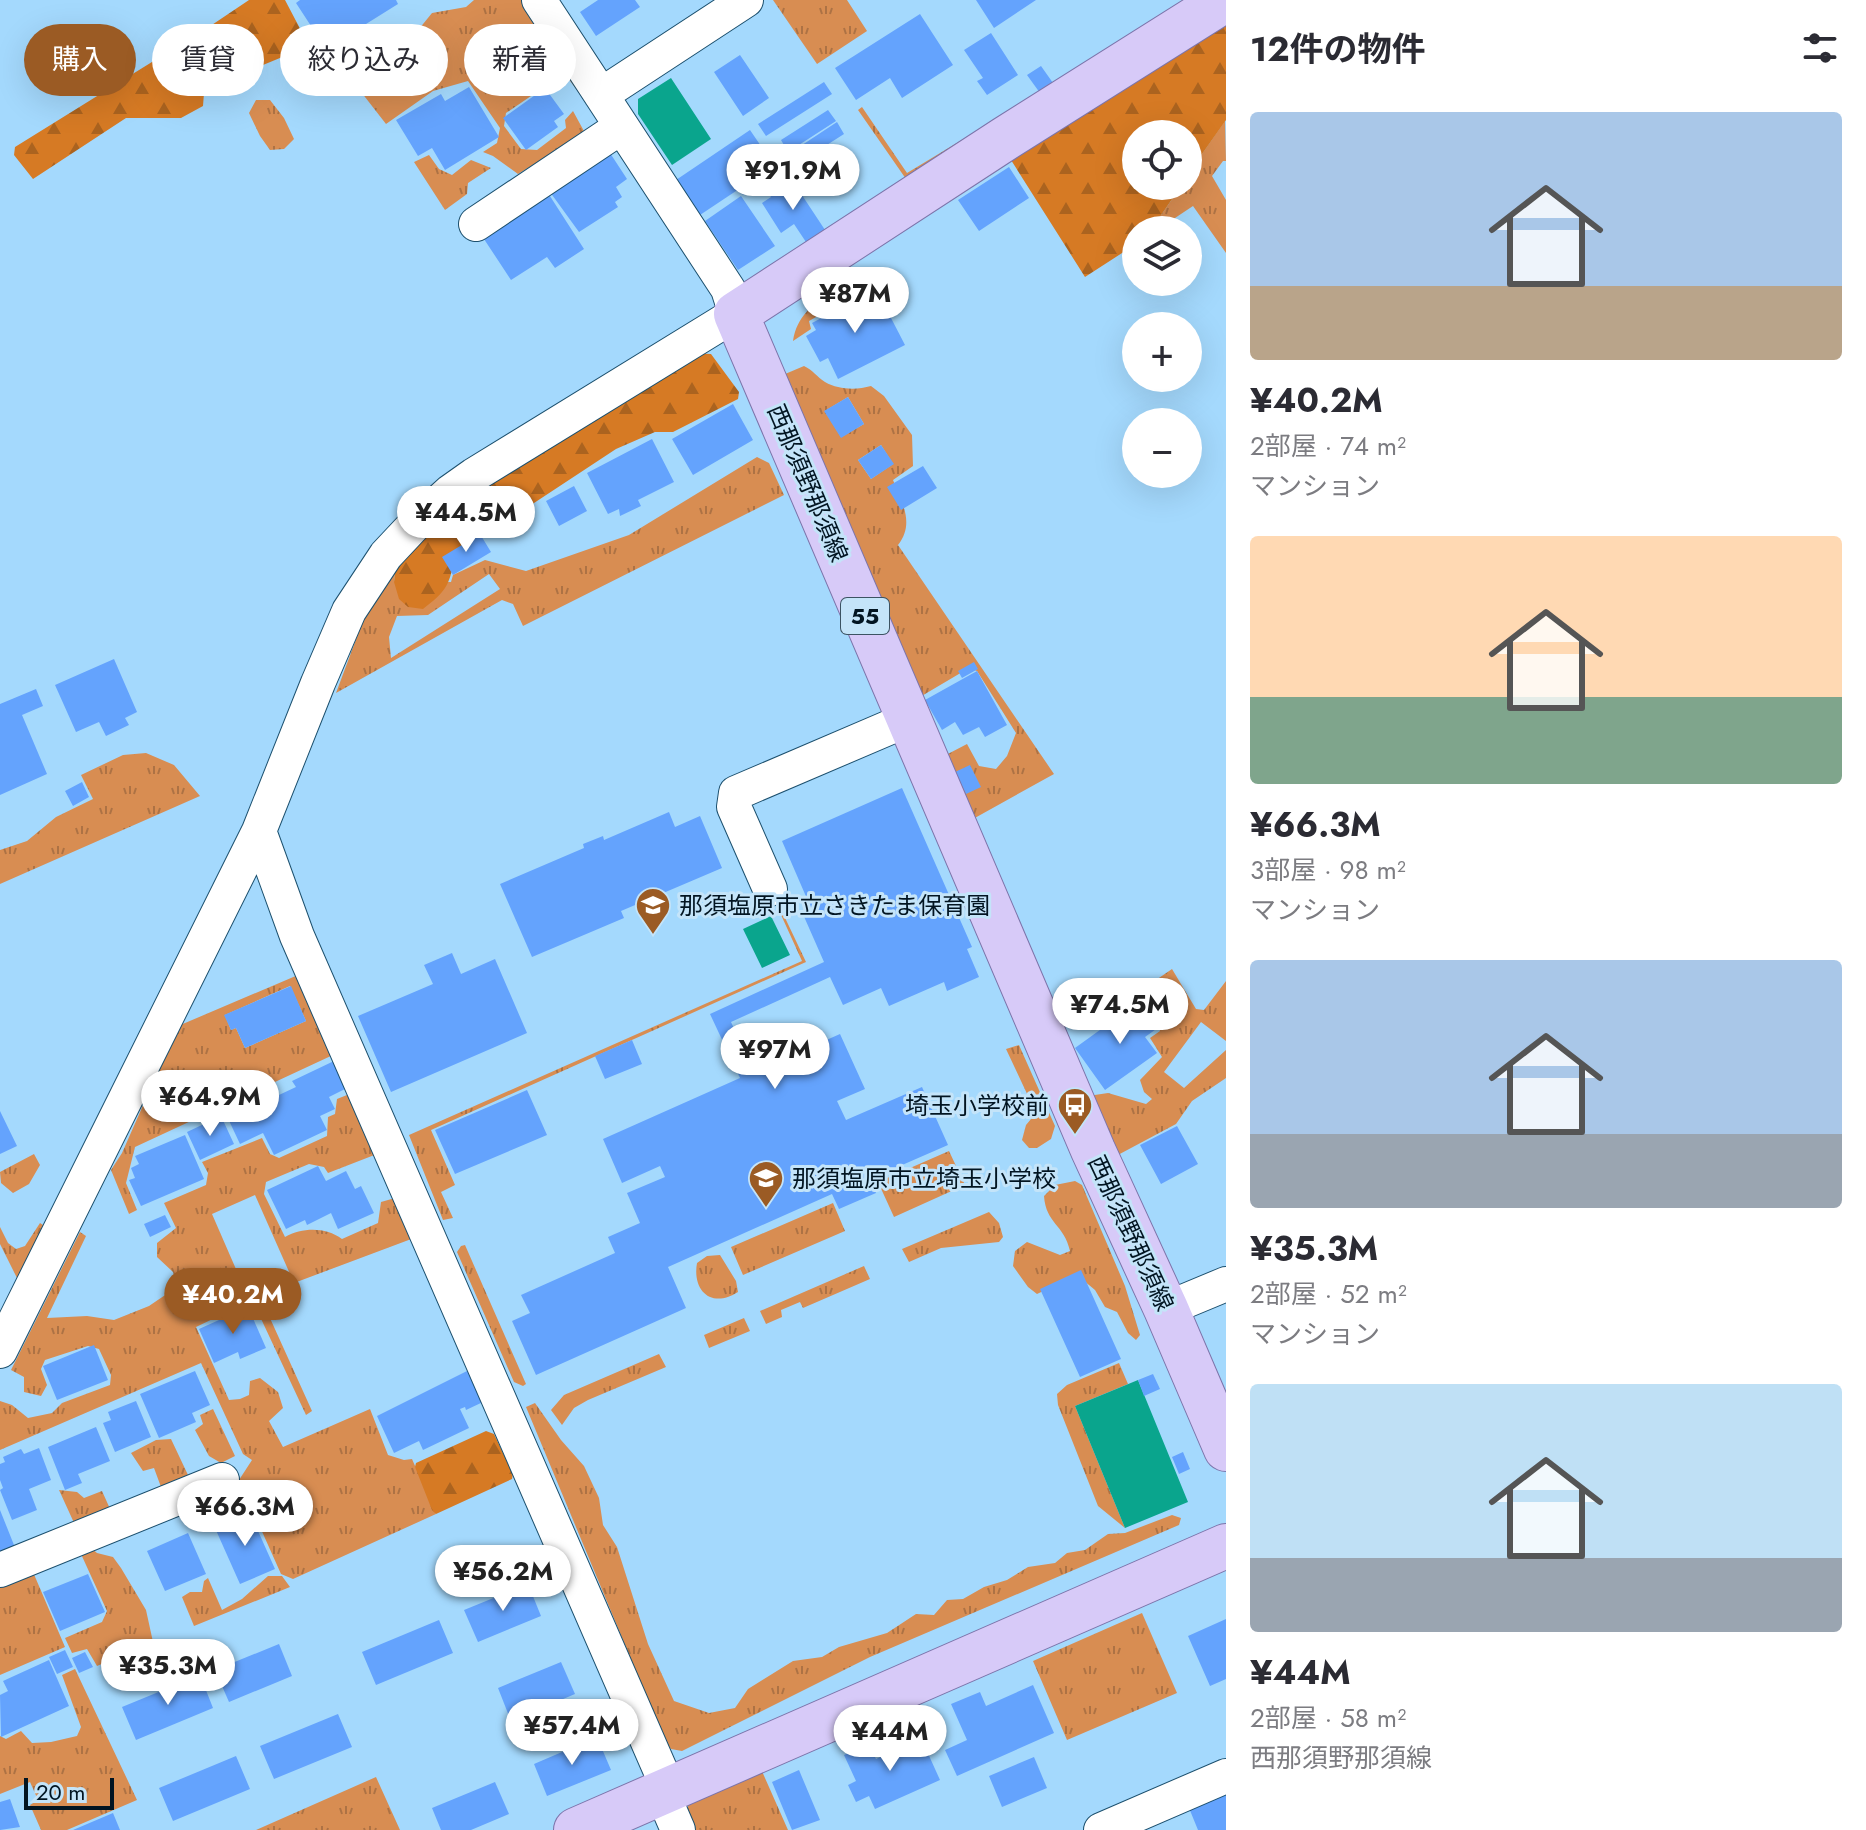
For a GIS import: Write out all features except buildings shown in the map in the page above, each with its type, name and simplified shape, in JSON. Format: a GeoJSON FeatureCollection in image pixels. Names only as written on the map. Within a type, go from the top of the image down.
{"type":"FeatureCollection","features":[{"type":"Feature","properties":{"kind":"main road"},"geometry":{"type":"LineString","coordinates":[[736,314],[1225,0]]}},
{"type":"Feature","properties":{"kind":"main road","name":"西那須野那須線"},"geometry":{"type":"LineString","coordinates":[[736,314],[1093,1150],[1226,1449]]}},
{"type":"Feature","properties":{"kind":"main road"},"geometry":{"type":"LineString","coordinates":[[576,1830],[670,1804],[1226,1546]]}},
{"type":"Feature","properties":{"kind":"street"},"geometry":{"type":"LineString","coordinates":[[0,1351],[259,831],[349,611],[386,555],[450,492],[474,475],[736,314],[728,289],[539,0]]}},
{"type":"Feature","properties":{"kind":"street"},"geometry":{"type":"LineString","coordinates":[[601,95],[739,2]]}},
{"type":"Feature","properties":{"kind":"street"},"geometry":{"type":"LineString","coordinates":[[476,224],[621,127]]}},
{"type":"Feature","properties":{"kind":"street"},"geometry":{"type":"LineString","coordinates":[[770,889],[734,807],[736,793],[909,719]]}},
{"type":"Feature","properties":{"kind":"street"},"geometry":{"type":"LineString","coordinates":[[259,831],[297,936],[670,1804]]}},
{"type":"Feature","properties":{"kind":"street"},"geometry":{"type":"LineString","coordinates":[[1166,1309],[1226,1284]]}},
{"type":"Feature","properties":{"kind":"street"},"geometry":{"type":"LineString","coordinates":[[0,1570],[222,1480]]}},
{"type":"Feature","properties":{"kind":"street"},"geometry":{"type":"LineString","coordinates":[[1101,1830],[1226,1776]]}},
{"type":"Feature","properties":{"kind":"green space"},"geometry":{"type":"Polygon","coordinates":[[[249,0],[285,0],[298,24],[280,24],[280,58],[264,65],[264,24],[213,24],[249,0]]]}},
{"type":"Feature","properties":{"kind":"green space"},"geometry":{"type":"Polygon","coordinates":[[[474,0],[529,0],[545,23],[464,24],[464,82],[448,87],[448,24],[423,24],[432,13],[466,7],[474,0]]]}},
{"type":"Feature","properties":{"kind":"green space"},"geometry":{"type":"Polygon","coordinates":[[[773,0],[847,0],[867,31],[817,64],[773,0]]]}},
{"type":"Feature","properties":{"kind":"green space"},"geometry":{"type":"Polygon","coordinates":[[[1226,25],[1226,120],[1202,154],[1202,120],[1122,120],[1122,200],[1171,200],[1161,216],[1122,216],[1122,253],[1085,277],[1011,160],[1226,25]]]}},
{"type":"Feature","properties":{"kind":"green space"},"geometry":{"type":"Polygon","coordinates":[[[152,62],[152,96],[204,96],[203,106],[181,118],[126,118],[33,179],[14,155],[15,147],[97,96],[136,96],[136,72],[152,62]]]}},
{"type":"Feature","properties":{"kind":"green space"},"geometry":{"type":"Polygon","coordinates":[[[576,81],[592,111],[576,89],[576,81]]]}},
{"type":"Feature","properties":{"kind":"green space"},"geometry":{"type":"Polygon","coordinates":[[[364,96],[426,96],[386,124],[364,96]]]}},
{"type":"Feature","properties":{"kind":"green space"},"geometry":{"type":"Polygon","coordinates":[[[478,96],[531,96],[506,113],[504,126],[521,149],[537,150],[566,128],[565,120],[573,111],[585,133],[518,174],[483,152],[497,143],[500,128],[478,96]]]}},
{"type":"Feature","properties":{"kind":"green space"},"geometry":{"type":"Polygon","coordinates":[[[256,100],[270,100],[284,118],[294,139],[284,149],[270,150],[260,136],[249,113],[256,100]]]}},
{"type":"Feature","properties":{"kind":"green space"},"geometry":{"type":"Polygon","coordinates":[[[862,107],[907,173],[970,135],[972,139],[906,179],[858,110],[862,107]]]}},
{"type":"Feature","properties":{"kind":"green space"},"geometry":{"type":"Polygon","coordinates":[[[1225,121],[1226,161],[1212,176],[1226,200],[1226,253],[1193,206],[1178,216],[1161,216],[1171,200],[1202,200],[1202,154],[1225,121]]]}},
{"type":"Feature","properties":{"kind":"green space"},"geometry":{"type":"Polygon","coordinates":[[[429,155],[439,169],[452,175],[471,160],[491,168],[468,183],[467,194],[445,210],[414,162],[429,155]]]}},
{"type":"Feature","properties":{"kind":"green space"},"geometry":{"type":"Polygon","coordinates":[[[832,292],[839,304],[809,321],[811,329],[793,341],[806,312],[832,292]]]}},
{"type":"Feature","properties":{"kind":"green space"},"geometry":{"type":"Polygon","coordinates":[[[692,353],[711,354],[739,392],[738,399],[673,432],[655,432],[616,449],[490,532],[454,559],[445,588],[423,609],[408,607],[399,599],[394,582],[395,572],[415,539],[450,501],[692,353]]]}},
{"type":"Feature","properties":{"kind":"green space"},"geometry":{"type":"Polygon","coordinates":[[[804,366],[836,387],[854,389],[871,386],[884,396],[912,435],[913,466],[893,480],[906,521],[906,529],[898,545],[1054,774],[973,819],[944,756],[967,744],[979,766],[996,769],[1007,756],[1016,733],[977,671],[969,668],[920,697],[778,377],[804,366]],[[848,397],[825,411],[841,437],[864,424],[848,397]],[[881,445],[858,460],[871,479],[893,464],[881,445]]]}},
{"type":"Feature","properties":{"kind":"green space"},"geometry":{"type":"Polygon","coordinates":[[[757,457],[769,463],[784,495],[523,626],[513,604],[502,600],[336,693],[364,618],[395,572],[394,582],[451,582],[453,575],[485,560],[526,571],[629,535],[757,457]],[[489,574],[428,615],[397,616],[389,637],[391,658],[500,589],[489,574]]]}},
{"type":"Feature","properties":{"kind":"green space"},"geometry":{"type":"Polygon","coordinates":[[[146,753],[174,765],[200,796],[0,884],[0,850],[27,841],[56,817],[93,799],[81,775],[123,755],[146,753]]]}},
{"type":"Feature","properties":{"kind":"green space"},"geometry":{"type":"Polygon","coordinates":[[[778,903],[806,962],[431,1130],[455,1185],[441,1192],[453,1218],[443,1220],[409,1135],[802,961],[778,903]]]}},
{"type":"Feature","properties":{"kind":"green space"},"geometry":{"type":"Polygon","coordinates":[[[1172,969],[1196,1009],[1204,1010],[1226,981],[1226,1041],[1201,1022],[1164,1072],[1184,1088],[1226,1050],[1226,1078],[1192,1101],[1176,1124],[1116,1156],[1088,1096],[1108,1093],[1146,1104],[1152,1099],[1144,1092],[1140,1080],[1162,1057],[1150,1038],[1160,1031],[1137,993],[1172,969]]]}},
{"type":"Feature","properties":{"kind":"green space"},"geometry":{"type":"Polygon","coordinates":[[[298,975],[333,1055],[135,1147],[126,1183],[137,1210],[129,1214],[111,1170],[122,1153],[178,1026],[298,975]],[[290,986],[225,1015],[231,1030],[236,1028],[245,1048],[306,1021],[290,986]]]}},
{"type":"Feature","properties":{"kind":"green space"},"geometry":{"type":"Polygon","coordinates":[[[1019,1045],[1055,1126],[1051,1139],[1037,1148],[1029,1148],[1022,1140],[1026,1125],[1036,1113],[1006,1049],[1019,1045]]]}},
{"type":"Feature","properties":{"kind":"green space"},"geometry":{"type":"Polygon","coordinates":[[[347,1095],[352,1097],[377,1154],[328,1173],[324,1167],[309,1164],[266,1182],[264,1194],[285,1237],[299,1231],[314,1230],[329,1232],[342,1239],[378,1223],[381,1202],[395,1198],[414,1238],[294,1283],[255,1195],[212,1214],[249,1299],[260,1296],[312,1411],[306,1415],[256,1308],[242,1305],[196,1327],[229,1400],[249,1395],[250,1381],[260,1378],[278,1392],[283,1408],[269,1421],[283,1447],[370,1409],[388,1455],[412,1459],[436,1514],[293,1579],[281,1574],[239,1480],[252,1460],[243,1454],[201,1363],[0,1450],[0,1401],[12,1405],[28,1418],[52,1413],[62,1403],[110,1385],[111,1375],[99,1349],[88,1346],[45,1360],[41,1369],[47,1385],[41,1396],[24,1392],[24,1377],[11,1370],[80,1232],[86,1236],[47,1318],[87,1316],[114,1320],[149,1306],[177,1287],[173,1272],[157,1257],[157,1243],[176,1228],[164,1203],[206,1185],[208,1173],[202,1162],[262,1138],[270,1154],[279,1158],[327,1136],[328,1117],[335,1114],[337,1099],[347,1095]]]}},
{"type":"Feature","properties":{"kind":"green space"},"geometry":{"type":"Polygon","coordinates":[[[949,1151],[965,1185],[894,1217],[878,1182],[949,1151]]]}},
{"type":"Feature","properties":{"kind":"green space"},"geometry":{"type":"Polygon","coordinates":[[[34,1154],[40,1165],[29,1184],[13,1193],[1,1183],[0,1172],[34,1154]]]}},
{"type":"Feature","properties":{"kind":"green space"},"geometry":{"type":"Polygon","coordinates":[[[1075,1181],[1082,1185],[1125,1286],[1140,1335],[1136,1340],[1128,1333],[1117,1312],[1105,1307],[1095,1290],[1077,1275],[1037,1294],[1013,1266],[1015,1251],[1027,1242],[1060,1255],[1070,1251],[1064,1235],[1048,1213],[1044,1196],[1055,1185],[1075,1181]]]}},
{"type":"Feature","properties":{"kind":"green space"},"geometry":{"type":"Polygon","coordinates":[[[833,1203],[845,1231],[743,1275],[731,1247],[833,1203]]]}},
{"type":"Feature","properties":{"kind":"green space"},"geometry":{"type":"Polygon","coordinates":[[[989,1212],[999,1223],[1003,1237],[999,1242],[941,1248],[909,1262],[902,1249],[989,1212]]]}},
{"type":"Feature","properties":{"kind":"green space"},"geometry":{"type":"Polygon","coordinates":[[[40,1223],[46,1227],[18,1280],[0,1244],[0,1227],[8,1243],[16,1249],[25,1246],[40,1223]]]}},
{"type":"Feature","properties":{"kind":"green space"},"geometry":{"type":"Polygon","coordinates":[[[465,1245],[526,1384],[523,1386],[514,1382],[457,1252],[465,1245]]]}},
{"type":"Feature","properties":{"kind":"green space"},"geometry":{"type":"Polygon","coordinates":[[[720,1255],[736,1281],[738,1292],[720,1299],[712,1298],[701,1289],[696,1273],[697,1263],[707,1256],[720,1255]]]}},
{"type":"Feature","properties":{"kind":"green space"},"geometry":{"type":"Polygon","coordinates":[[[864,1266],[870,1279],[803,1308],[800,1302],[781,1310],[782,1317],[766,1324],[760,1311],[864,1266]]]}},
{"type":"Feature","properties":{"kind":"green space"},"geometry":{"type":"Polygon","coordinates":[[[744,1318],[750,1331],[709,1348],[704,1335],[744,1318]]]}},
{"type":"Feature","properties":{"kind":"green space"},"geometry":{"type":"Polygon","coordinates":[[[659,1354],[666,1367],[588,1400],[574,1408],[562,1425],[551,1410],[564,1395],[659,1354]]]}},
{"type":"Feature","properties":{"kind":"green space"},"geometry":{"type":"Polygon","coordinates":[[[1119,1363],[1128,1384],[1075,1406],[1125,1528],[1098,1506],[1058,1405],[1057,1394],[1067,1385],[1119,1363]]]}},
{"type":"Feature","properties":{"kind":"green space"},"geometry":{"type":"Polygon","coordinates":[[[535,1403],[584,1466],[599,1498],[603,1525],[617,1547],[648,1644],[674,1701],[709,1713],[735,1708],[748,1689],[793,1661],[822,1657],[839,1647],[887,1633],[916,1614],[934,1615],[947,1600],[963,1599],[1028,1567],[1055,1563],[1067,1553],[1085,1550],[1108,1534],[1125,1533],[1172,1515],[1181,1518],[1179,1525],[870,1657],[682,1751],[671,1749],[665,1741],[526,1407],[535,1403]]]}},
{"type":"Feature","properties":{"kind":"green space"},"geometry":{"type":"Polygon","coordinates":[[[213,1409],[235,1456],[221,1463],[209,1456],[195,1430],[203,1424],[200,1415],[213,1409]]]}},
{"type":"Feature","properties":{"kind":"green space"},"geometry":{"type":"Polygon","coordinates":[[[486,1431],[494,1434],[513,1474],[512,1479],[436,1514],[416,1463],[486,1431]]]}},
{"type":"Feature","properties":{"kind":"green space"},"geometry":{"type":"Polygon","coordinates":[[[171,1439],[188,1475],[161,1487],[154,1468],[143,1471],[131,1453],[156,1440],[171,1439]]]}},
{"type":"Feature","properties":{"kind":"green space"},"geometry":{"type":"Polygon","coordinates":[[[59,1490],[77,1492],[84,1498],[102,1491],[111,1511],[75,1525],[59,1490]]]}},
{"type":"Feature","properties":{"kind":"green space"},"geometry":{"type":"Polygon","coordinates":[[[91,1548],[113,1557],[121,1568],[146,1610],[153,1642],[97,1666],[87,1649],[72,1653],[65,1638],[102,1622],[107,1611],[81,1554],[91,1548]]]}},
{"type":"Feature","properties":{"kind":"green space"},"geometry":{"type":"Polygon","coordinates":[[[33,1572],[65,1647],[0,1675],[0,1586],[33,1572]]]}},
{"type":"Feature","properties":{"kind":"green space"},"geometry":{"type":"Polygon","coordinates":[[[268,1576],[282,1576],[290,1587],[194,1626],[182,1597],[190,1592],[202,1592],[204,1581],[208,1578],[222,1610],[242,1599],[268,1576]]]}},
{"type":"Feature","properties":{"kind":"green space"},"geometry":{"type":"Polygon","coordinates":[[[1142,1613],[1177,1693],[1067,1740],[1033,1661],[1142,1613]]]}},
{"type":"Feature","properties":{"kind":"green space"},"geometry":{"type":"Polygon","coordinates":[[[75,1669],[137,1800],[67,1830],[41,1830],[30,1805],[38,1800],[30,1782],[0,1794],[0,1736],[6,1739],[21,1731],[32,1743],[77,1736],[81,1727],[62,1675],[75,1669]]]}},
{"type":"Feature","properties":{"kind":"green space"},"geometry":{"type":"Polygon","coordinates":[[[761,1769],[788,1830],[695,1830],[687,1812],[689,1801],[761,1769]]]}},
{"type":"Feature","properties":{"kind":"green space"},"geometry":{"type":"Polygon","coordinates":[[[376,1777],[400,1830],[256,1830],[376,1777]]]}},
{"type":"Feature","properties":{"kind":"shaded area"},"geometry":{"type":"Polygon","coordinates":[[[671,78],[711,139],[672,165],[638,114],[638,99],[671,78]]]}},
{"type":"Feature","properties":{"kind":"shaded area"},"geometry":{"type":"Polygon","coordinates":[[[771,916],[790,955],[762,968],[743,929],[771,916]]]}},
{"type":"Feature","properties":{"kind":"shaded area"},"geometry":{"type":"Polygon","coordinates":[[[1138,1380],[1188,1502],[1125,1528],[1075,1406],[1138,1380]]]}},
{"type":"Feature","properties":{"kind":"place","name":"那須塩原市立さきたま保育園"},"geometry":{"type":"Point","coordinates":[653,936]}},
{"type":"Feature","properties":{"kind":"place","name":"埼玉小学校前"},"geometry":{"type":"Point","coordinates":[1075,1136]}},
{"type":"Feature","properties":{"kind":"place","name":"那須塩原市立埼玉小学校"},"geometry":{"type":"Point","coordinates":[766,1209]}}]}
